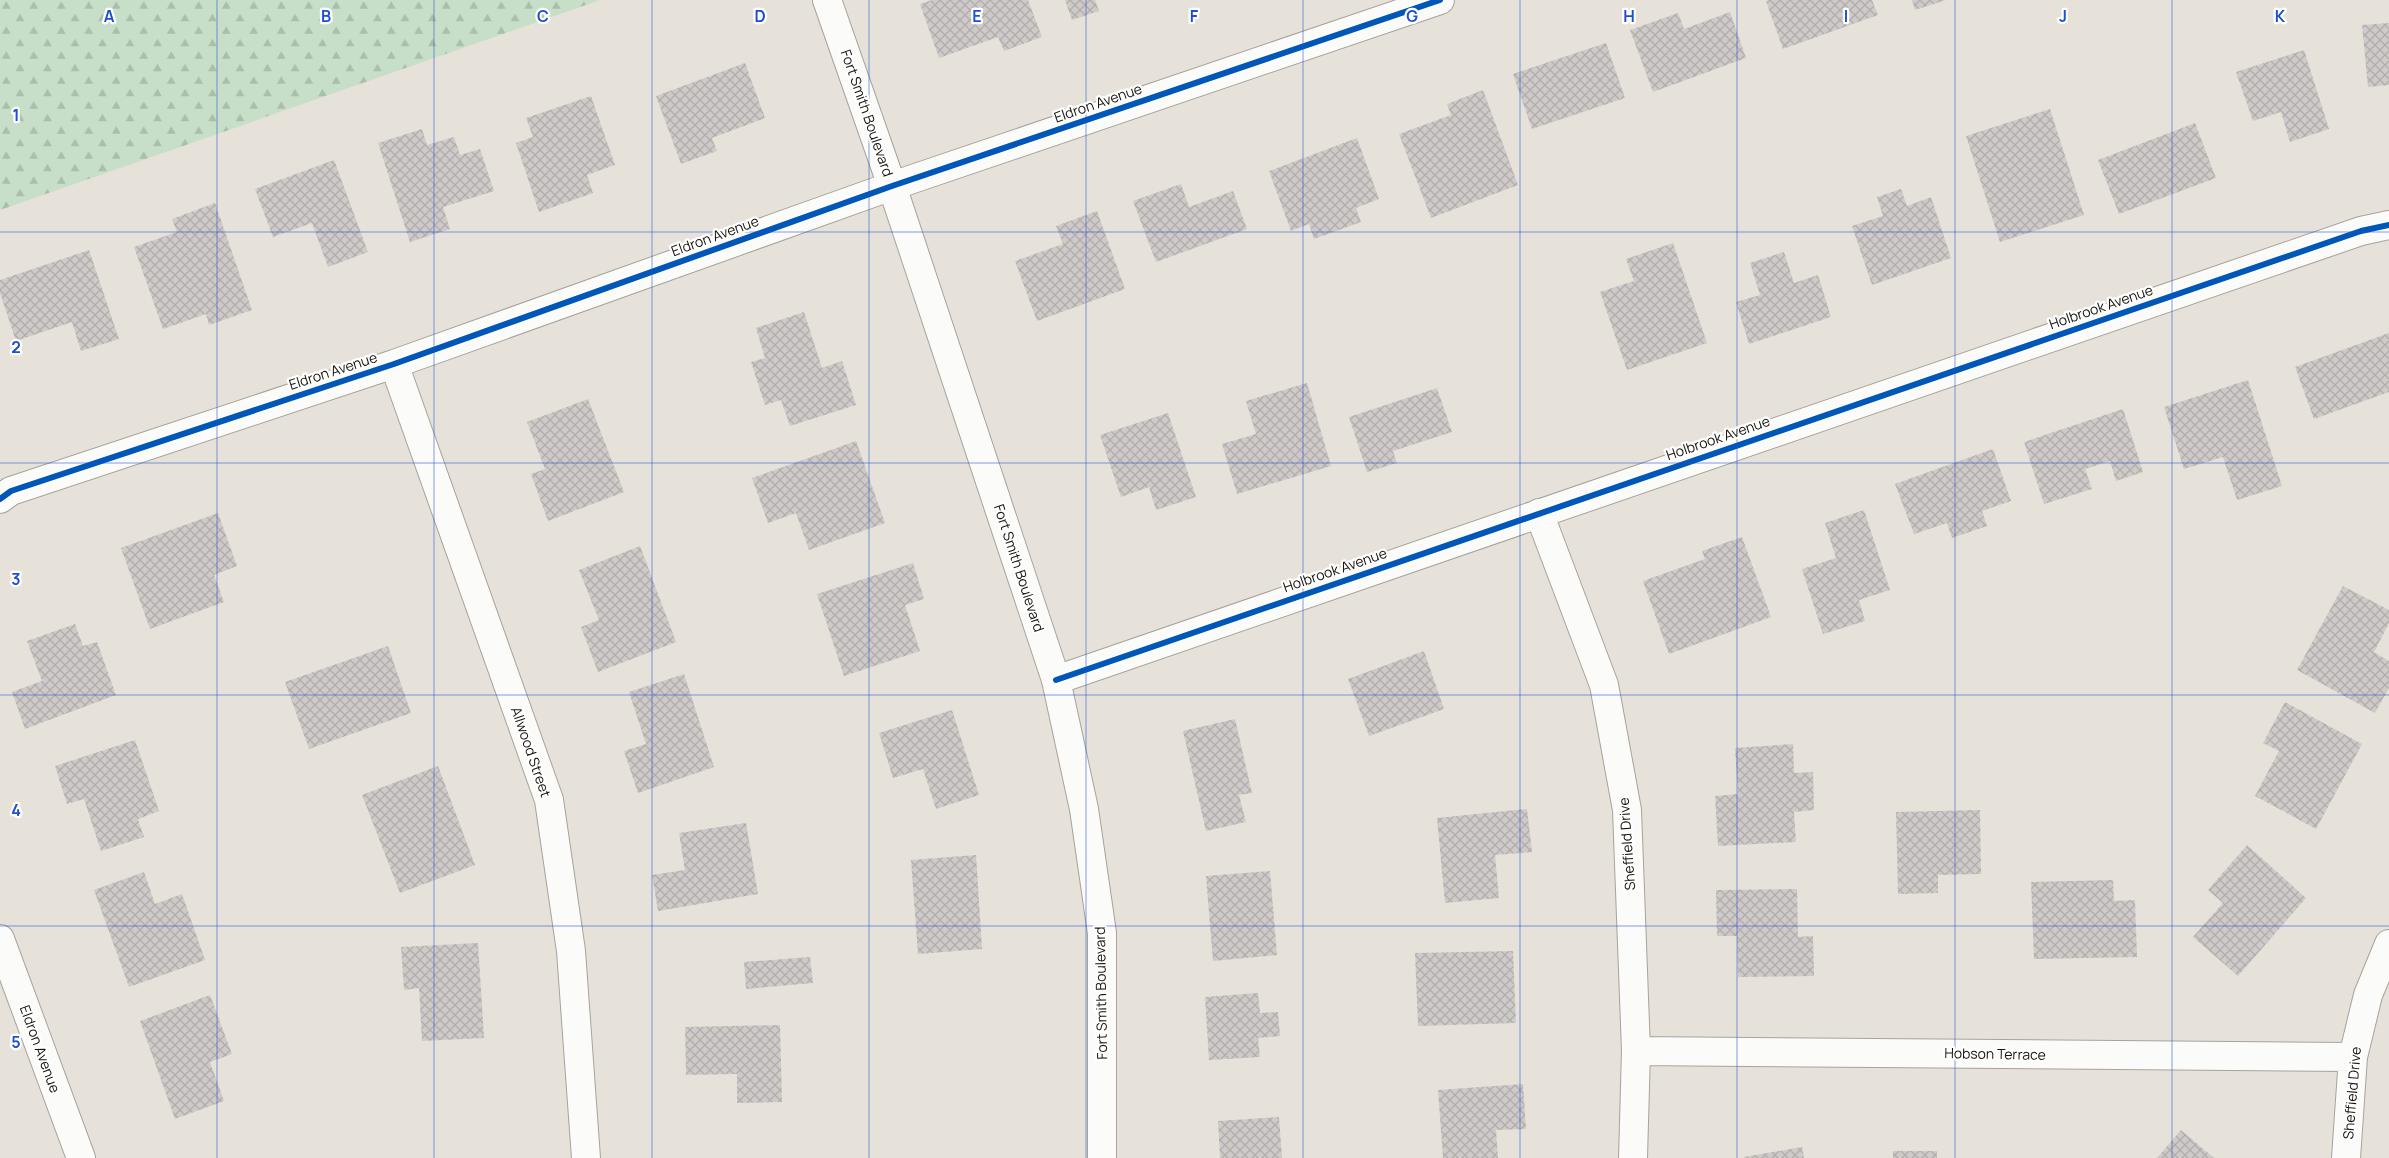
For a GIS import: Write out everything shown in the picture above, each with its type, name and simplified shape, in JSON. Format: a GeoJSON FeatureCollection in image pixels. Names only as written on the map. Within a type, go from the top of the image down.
{"type":"FeatureCollection","features":[{"type":"Feature","properties":{"kind":"street","name":"Fort Smith Boulevard"},"geometry":{"type":"LineString","coordinates":[[827,0],[892,186],[1056,680],[1084,809],[1102,933],[1102,1158]]}},
{"type":"Feature","properties":{"kind":"street","name":"Eldron Avenue"},"geometry":{"type":"LineString","coordinates":[[0,499],[11,491],[394,364],[892,186],[1440,0]]}},
{"type":"Feature","properties":{"kind":"street","name":"Holbrook Avenue"},"geometry":{"type":"LineString","coordinates":[[1056,680],[2361,230],[2389,225]]}},
{"type":"Feature","properties":{"kind":"street","name":"Allwood Street"},"geometry":{"type":"LineString","coordinates":[[394,364],[549,800],[571,951],[586,1158]]}},
{"type":"Feature","properties":{"kind":"street","name":"Sheffield Drive"},"geometry":{"type":"LineString","coordinates":[[1539,512],[1604,685],[1627,810],[1636,1051],[1633,1158]]}},
{"type":"Feature","properties":{"kind":"street","name":"Eldron Avenue"},"geometry":{"type":"LineString","coordinates":[[0,939],[81,1158]]}},
{"type":"Feature","properties":{"kind":"street","name":"Sheffield Drive"},"geometry":{"type":"LineString","coordinates":[[2346,1158],[2353,1057],[2368,995],[2389,944]]}},
{"type":"Feature","properties":{"kind":"street","name":"Hobson Terrace"},"geometry":{"type":"LineString","coordinates":[[1636,1051],[2353,1057]]}},
{"type":"Feature","properties":{"kind":"green space"},"geometry":{"type":"Polygon","coordinates":[[[0,0],[600,0],[0,210],[0,0]]]}},
{"type":"Feature","properties":{"kind":"building"},"geometry":{"type":"Polygon","coordinates":[[[932,0],[1028,0],[1042,37],[1004,51],[998,37],[939,58],[920,4],[932,0]]]}},
{"type":"Feature","properties":{"kind":"building"},"geometry":{"type":"Polygon","coordinates":[[[1065,0],[1095,0],[1099,11],[1072,20],[1065,0]]]}},
{"type":"Feature","properties":{"kind":"building"},"geometry":{"type":"Polygon","coordinates":[[[1872,0],[1878,15],[1783,49],[1766,1],[1872,0]]]}},
{"type":"Feature","properties":{"kind":"building"},"geometry":{"type":"Polygon","coordinates":[[[1912,0],[1946,0],[1915,10],[1912,0]]]}},
{"type":"Feature","properties":{"kind":"building"},"geometry":{"type":"Polygon","coordinates":[[[1730,12],[1746,58],[1653,92],[1630,30],[1678,13],[1684,29],[1730,12]]]}},
{"type":"Feature","properties":{"kind":"building"},"geometry":{"type":"Polygon","coordinates":[[[2389,23],[2389,85],[2368,87],[2362,25],[2389,23]]]}},
{"type":"Feature","properties":{"kind":"building"},"geometry":{"type":"Polygon","coordinates":[[[1606,43],[1625,98],[1532,129],[1513,74],[1606,43]]]}},
{"type":"Feature","properties":{"kind":"building"},"geometry":{"type":"Polygon","coordinates":[[[2304,50],[2329,129],[2290,142],[2281,112],[2253,121],[2236,72],[2304,50]]]}},
{"type":"Feature","properties":{"kind":"building"},"geometry":{"type":"Polygon","coordinates":[[[745,63],[765,118],[712,138],[717,151],[681,164],[656,96],[745,63]]]}},
{"type":"Feature","properties":{"kind":"building"},"geometry":{"type":"Polygon","coordinates":[[[1483,90],[1518,185],[1431,218],[1399,134],[1451,115],[1447,104],[1483,90]]]}},
{"type":"Feature","properties":{"kind":"building"},"geometry":{"type":"Polygon","coordinates":[[[591,96],[615,165],[587,175],[593,193],[539,212],[516,143],[533,137],[526,118],[591,96]]]}},
{"type":"Feature","properties":{"kind":"building"},"geometry":{"type":"Polygon","coordinates":[[[2050,109],[2084,215],[2000,242],[1966,136],[2050,109]]]}},
{"type":"Feature","properties":{"kind":"building"},"geometry":{"type":"Polygon","coordinates":[[[2195,123],[2216,178],[2119,214],[2098,160],[2195,123]]]}},
{"type":"Feature","properties":{"kind":"building"},"geometry":{"type":"Polygon","coordinates":[[[422,129],[427,145],[454,137],[460,155],[480,149],[494,191],[443,207],[450,229],[410,242],[378,143],[422,129]]]}},
{"type":"Feature","properties":{"kind":"building"},"geometry":{"type":"Polygon","coordinates":[[[1357,138],[1379,199],[1356,208],[1361,222],[1314,239],[1309,224],[1291,231],[1269,171],[1357,138]]]}},
{"type":"Feature","properties":{"kind":"building"},"geometry":{"type":"Polygon","coordinates":[[[334,160],[368,252],[328,267],[312,223],[273,237],[255,189],[334,160]]]}},
{"type":"Feature","properties":{"kind":"building"},"geometry":{"type":"Polygon","coordinates":[[[1181,184],[1189,207],[1233,191],[1247,229],[1156,262],[1133,201],[1181,184]]]}},
{"type":"Feature","properties":{"kind":"building"},"geometry":{"type":"Polygon","coordinates":[[[1901,189],[1907,206],[1931,197],[1951,258],[1872,285],[1852,226],[1883,216],[1877,197],[1901,189]]]}},
{"type":"Feature","properties":{"kind":"building"},"geometry":{"type":"Polygon","coordinates":[[[215,203],[252,310],[209,325],[206,314],[163,329],[134,247],[177,232],[172,219],[215,203]]]}},
{"type":"Feature","properties":{"kind":"building"},"geometry":{"type":"Polygon","coordinates":[[[1097,211],[1125,289],[1037,321],[1015,261],[1063,244],[1056,226],[1097,211]]]}},
{"type":"Feature","properties":{"kind":"building"},"geometry":{"type":"Polygon","coordinates":[[[1673,243],[1707,343],[1627,370],[1600,292],[1634,281],[1626,259],[1673,243]]]}},
{"type":"Feature","properties":{"kind":"building"},"geometry":{"type":"Polygon","coordinates":[[[89,250],[119,339],[81,351],[72,322],[16,341],[0,293],[0,280],[89,250]]]}},
{"type":"Feature","properties":{"kind":"building"},"geometry":{"type":"Polygon","coordinates":[[[1784,252],[1794,283],[1818,275],[1831,317],[1749,344],[1736,302],[1760,295],[1750,263],[1784,252]]]}},
{"type":"Feature","properties":{"kind":"building"},"geometry":{"type":"Polygon","coordinates":[[[804,312],[822,368],[842,361],[856,405],[790,426],[781,400],[765,405],[751,362],[765,358],[756,328],[804,312]]]}},
{"type":"Feature","properties":{"kind":"building"},"geometry":{"type":"Polygon","coordinates":[[[2389,333],[2389,392],[2314,419],[2295,367],[2389,333]]]}},
{"type":"Feature","properties":{"kind":"building"},"geometry":{"type":"Polygon","coordinates":[[[2248,380],[2282,486],[2237,500],[2223,457],[2184,469],[2164,407],[2248,380]]]}},
{"type":"Feature","properties":{"kind":"building"},"geometry":{"type":"Polygon","coordinates":[[[1307,383],[1331,466],[1237,494],[1222,444],[1256,434],[1246,401],[1307,383]]]}},
{"type":"Feature","properties":{"kind":"building"},"geometry":{"type":"Polygon","coordinates":[[[1437,388],[1452,432],[1393,451],[1397,463],[1367,472],[1349,417],[1437,388]]]}},
{"type":"Feature","properties":{"kind":"building"},"geometry":{"type":"Polygon","coordinates":[[[588,399],[624,492],[548,521],[531,474],[545,469],[527,422],[588,399]]]}},
{"type":"Feature","properties":{"kind":"building"},"geometry":{"type":"Polygon","coordinates":[[[2123,409],[2143,472],[2116,481],[2110,461],[2085,469],[2092,489],[2044,504],[2024,442],[2123,409]]]}},
{"type":"Feature","properties":{"kind":"building"},"geometry":{"type":"Polygon","coordinates":[[[1168,413],[1196,497],[1156,510],[1149,487],[1121,497],[1100,435],[1168,413]]]}},
{"type":"Feature","properties":{"kind":"building"},"geometry":{"type":"Polygon","coordinates":[[[856,441],[885,523],[809,550],[796,513],[768,523],[752,478],[856,441]]]}},
{"type":"Feature","properties":{"kind":"building"},"geometry":{"type":"Polygon","coordinates":[[[1993,449],[2011,501],[1982,511],[1987,526],[1952,538],[1947,523],[1914,534],[1895,484],[1993,449]]]}},
{"type":"Feature","properties":{"kind":"building"},"geometry":{"type":"Polygon","coordinates":[[[1864,510],[1890,590],[1859,600],[1865,621],[1823,634],[1802,569],[1836,558],[1825,523],[1864,510]]]}},
{"type":"Feature","properties":{"kind":"building"},"geometry":{"type":"Polygon","coordinates":[[[218,513],[237,566],[214,575],[224,602],[150,629],[121,548],[218,513]]]}},
{"type":"Feature","properties":{"kind":"building"},"geometry":{"type":"Polygon","coordinates":[[[1742,537],[1771,617],[1669,654],[1643,581],[1705,559],[1702,551],[1742,537]]]}},
{"type":"Feature","properties":{"kind":"building"},"geometry":{"type":"Polygon","coordinates":[[[640,546],[676,642],[598,672],[581,627],[599,620],[579,570],[640,546]]]}},
{"type":"Feature","properties":{"kind":"building"},"geometry":{"type":"Polygon","coordinates":[[[913,563],[924,599],[905,605],[920,651],[844,676],[817,594],[913,563]]]}},
{"type":"Feature","properties":{"kind":"building"},"geometry":{"type":"Polygon","coordinates":[[[2343,586],[2389,610],[2389,623],[2374,652],[2389,661],[2389,688],[2375,713],[2297,670],[2343,586]]]}},
{"type":"Feature","properties":{"kind":"building"},"geometry":{"type":"Polygon","coordinates":[[[75,624],[83,646],[97,642],[116,695],[25,729],[12,692],[42,681],[27,641],[75,624]]]}},
{"type":"Feature","properties":{"kind":"building"},"geometry":{"type":"Polygon","coordinates":[[[388,646],[411,713],[309,749],[285,682],[388,646]]]}},
{"type":"Feature","properties":{"kind":"building"},"geometry":{"type":"Polygon","coordinates":[[[1424,651],[1444,709],[1369,736],[1348,679],[1424,651]]]}},
{"type":"Feature","properties":{"kind":"building"},"geometry":{"type":"Polygon","coordinates":[[[684,674],[714,767],[638,793],[624,751],[646,744],[629,692],[684,674]]]}},
{"type":"Feature","properties":{"kind":"building"},"geometry":{"type":"Polygon","coordinates":[[[2285,702],[2362,744],[2316,829],[2255,796],[2279,751],[2263,743],[2285,702]]]}},
{"type":"Feature","properties":{"kind":"building"},"geometry":{"type":"Polygon","coordinates":[[[952,710],[979,795],[936,809],[923,769],[893,778],[879,733],[952,710]]]}},
{"type":"Feature","properties":{"kind":"building"},"geometry":{"type":"Polygon","coordinates":[[[1235,719],[1252,793],[1239,795],[1246,822],[1206,831],[1183,731],[1235,719]]]}},
{"type":"Feature","properties":{"kind":"building"},"geometry":{"type":"Polygon","coordinates":[[[135,740],[159,811],[138,819],[144,837],[101,851],[84,799],[67,804],[55,766],[135,740]]]}},
{"type":"Feature","properties":{"kind":"building"},"geometry":{"type":"Polygon","coordinates":[[[1793,744],[1794,773],[1813,772],[1814,810],[1794,812],[1796,842],[1718,846],[1715,796],[1738,794],[1735,748],[1793,744]]]}},
{"type":"Feature","properties":{"kind":"building"},"geometry":{"type":"Polygon","coordinates":[[[438,766],[475,865],[400,893],[362,795],[438,766]]]}},
{"type":"Feature","properties":{"kind":"building"},"geometry":{"type":"Polygon","coordinates":[[[1527,809],[1532,852],[1495,855],[1499,898],[1445,903],[1437,818],[1527,809]]]}},
{"type":"Feature","properties":{"kind":"building"},"geometry":{"type":"Polygon","coordinates":[[[1980,810],[1981,874],[1938,875],[1938,893],[1898,894],[1896,812],[1980,810]]]}},
{"type":"Feature","properties":{"kind":"building"},"geometry":{"type":"Polygon","coordinates":[[[746,823],[758,894],[658,911],[652,875],[685,870],[679,833],[746,823]]]}},
{"type":"Feature","properties":{"kind":"building"},"geometry":{"type":"Polygon","coordinates":[[[2247,845],[2306,898],[2238,976],[2193,937],[2223,903],[2208,890],[2247,845]]]}},
{"type":"Feature","properties":{"kind":"building"},"geometry":{"type":"Polygon","coordinates":[[[976,855],[982,949],[918,954],[911,860],[976,855]]]}},
{"type":"Feature","properties":{"kind":"building"},"geometry":{"type":"Polygon","coordinates":[[[1270,871],[1277,955],[1213,961],[1206,876],[1270,871]]]}},
{"type":"Feature","properties":{"kind":"building"},"geometry":{"type":"Polygon","coordinates":[[[144,872],[155,904],[182,894],[205,960],[129,987],[94,890],[144,872]]]}},
{"type":"Feature","properties":{"kind":"building"},"geometry":{"type":"Polygon","coordinates":[[[2113,880],[2114,901],[2135,900],[2137,957],[2034,959],[2031,882],[2113,880]]]}},
{"type":"Feature","properties":{"kind":"building"},"geometry":{"type":"Polygon","coordinates":[[[1797,889],[1798,937],[1813,936],[1814,976],[1738,977],[1737,936],[1717,936],[1716,890],[1797,889]]]}},
{"type":"Feature","properties":{"kind":"building"},"geometry":{"type":"Polygon","coordinates":[[[478,943],[484,1038],[422,1041],[419,988],[404,990],[401,947],[478,943]]]}},
{"type":"Feature","properties":{"kind":"building"},"geometry":{"type":"Polygon","coordinates":[[[1513,951],[1516,1023],[1418,1026],[1415,953],[1513,951]]]}},
{"type":"Feature","properties":{"kind":"building"},"geometry":{"type":"Polygon","coordinates":[[[810,957],[813,983],[746,989],[744,962],[810,957]]]}},
{"type":"Feature","properties":{"kind":"building"},"geometry":{"type":"Polygon","coordinates":[[[1258,993],[1260,1013],[1278,1012],[1280,1036],[1258,1038],[1260,1057],[1209,1060],[1205,997],[1258,993]]]}},
{"type":"Feature","properties":{"kind":"building"},"geometry":{"type":"Polygon","coordinates":[[[210,995],[232,1054],[210,1062],[224,1101],[175,1119],[140,1021],[210,995]]]}},
{"type":"Feature","properties":{"kind":"building"},"geometry":{"type":"Polygon","coordinates":[[[780,1025],[782,1102],[737,1103],[737,1074],[686,1075],[685,1027],[780,1025]]]}},
{"type":"Feature","properties":{"kind":"building"},"geometry":{"type":"Polygon","coordinates":[[[1523,1084],[1526,1129],[1496,1130],[1498,1158],[1443,1158],[1438,1090],[1523,1084]]]}},
{"type":"Feature","properties":{"kind":"building"},"geometry":{"type":"Polygon","coordinates":[[[1279,1117],[1282,1158],[1220,1158],[1218,1121],[1279,1117]]]}},
{"type":"Feature","properties":{"kind":"building"},"geometry":{"type":"Polygon","coordinates":[[[2181,1130],[2214,1158],[2157,1158],[2181,1130]]]}},
{"type":"Feature","properties":{"kind":"building"},"geometry":{"type":"Polygon","coordinates":[[[1802,1147],[1804,1158],[1744,1158],[1744,1157],[1802,1147]]]}},
{"type":"Feature","properties":{"kind":"building"},"geometry":{"type":"Polygon","coordinates":[[[1893,1151],[1937,1151],[1937,1158],[1893,1158],[1893,1151]]]}},
{"type":"Feature","properties":{"kind":"cycle path"},"geometry":{"type":"LineString","coordinates":[[0,499],[11,491],[394,364],[892,186],[1440,0]]}},
{"type":"Feature","properties":{"kind":"cycle path"},"geometry":{"type":"LineString","coordinates":[[1056,680],[2361,231],[2389,225]]}}]}
